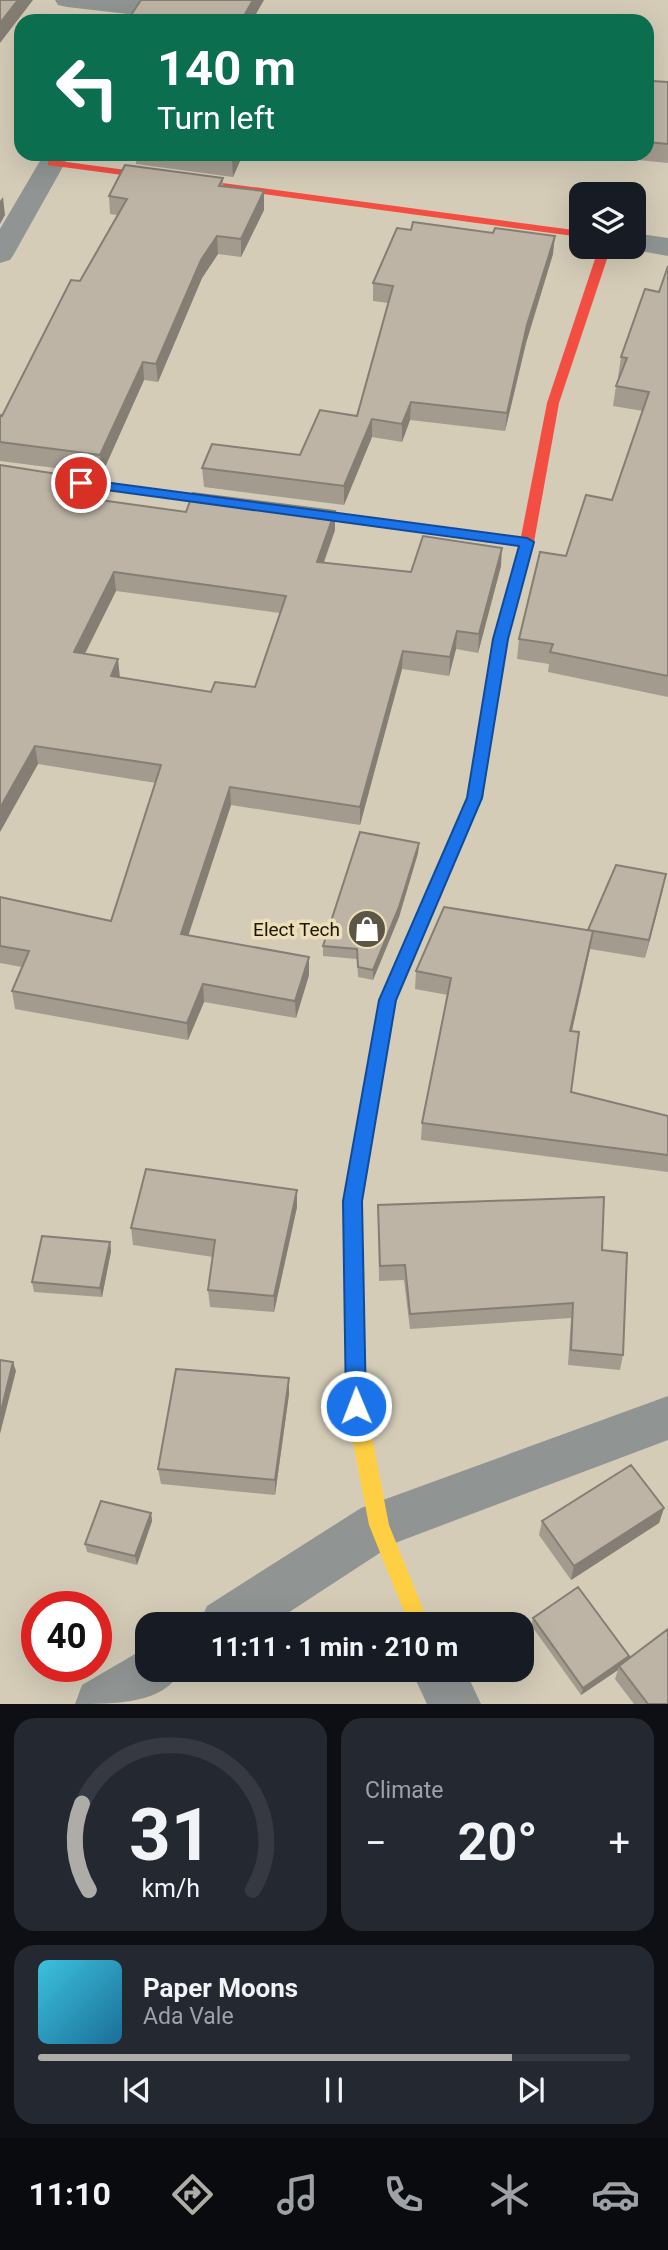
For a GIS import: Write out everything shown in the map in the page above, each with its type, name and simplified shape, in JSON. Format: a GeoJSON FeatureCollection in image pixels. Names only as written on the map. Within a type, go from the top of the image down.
{"type":"FeatureCollection","features":[{"type":"Feature","properties":{"kind":"street"},"geometry":{"type":"LineString","coordinates":[[67,0],[127,10],[186,0]]}},
{"type":"Feature","properties":{"kind":"street"},"geometry":{"type":"LineString","coordinates":[[0,254],[54,161]]}},
{"type":"Feature","properties":{"kind":"street"},"geometry":{"type":"LineString","coordinates":[[69,161],[569,232]]}},
{"type":"Feature","properties":{"kind":"street"},"geometry":{"type":"LineString","coordinates":[[646,244],[668,247]]}},
{"type":"Feature","properties":{"kind":"street"},"geometry":{"type":"LineString","coordinates":[[414,1612],[379,1525],[356,1406],[352,1201],[387,1000],[475,798],[500,639],[527,542],[553,403],[601,259]]}},
{"type":"Feature","properties":{"kind":"street"},"geometry":{"type":"LineString","coordinates":[[0,473],[527,542]]}},
{"type":"Feature","properties":{"kind":"street"},"geometry":{"type":"LineString","coordinates":[[244,1612],[379,1525],[668,1418]]}},
{"type":"Feature","properties":{"kind":"street"},"geometry":{"type":"LineString","coordinates":[[102,1704],[136,1682]]}},
{"type":"Feature","properties":{"kind":"street"},"geometry":{"type":"LineString","coordinates":[[443,1682],[455,1704]]}},
{"type":"Feature","properties":{"kind":"building"},"geometry":{"type":"Polygon","coordinates":[[[0,0],[18,0],[0,23],[0,0]]]}},
{"type":"Feature","properties":{"kind":"building"},"geometry":{"type":"Polygon","coordinates":[[[141,0],[253,0],[245,14],[132,14],[141,0]]]}},
{"type":"Feature","properties":{"kind":"building"},"geometry":{"type":"Polygon","coordinates":[[[654,81],[668,82],[668,144],[654,143],[654,81]]]}},
{"type":"Feature","properties":{"kind":"building"},"geometry":{"type":"Polygon","coordinates":[[[125,165],[223,178],[219,186],[264,191],[241,239],[217,236],[201,260],[156,364],[143,362],[100,455],[0,442],[0,415],[2,416],[71,280],[80,281],[127,199],[109,196],[125,165]]]}},
{"type":"Feature","properties":{"kind":"building"},"geometry":{"type":"Polygon","coordinates":[[[413,222],[493,233],[495,228],[555,236],[527,325],[507,413],[411,402],[402,424],[372,419],[344,486],[202,468],[212,444],[300,455],[320,410],[357,416],[393,286],[373,283],[397,228],[411,230],[413,222]]]}},
{"type":"Feature","properties":{"kind":"building"},"geometry":{"type":"Polygon","coordinates":[[[668,266],[668,676],[550,652],[553,644],[519,639],[540,552],[566,556],[586,495],[612,500],[649,392],[616,386],[627,358],[621,357],[645,289],[659,292],[668,266]]]}},
{"type":"Feature","properties":{"kind":"building"},"geometry":{"type":"Polygon","coordinates":[[[0,465],[89,479],[87,483],[99,485],[93,499],[186,512],[193,493],[335,511],[317,562],[411,572],[423,536],[502,548],[479,634],[457,631],[450,657],[403,651],[360,807],[230,787],[181,934],[309,957],[295,1001],[203,984],[187,1023],[12,991],[29,951],[0,946],[0,897],[111,921],[161,765],[35,746],[0,808],[0,465]],[[114,572],[74,652],[118,659],[111,676],[211,692],[215,682],[255,687],[286,596],[114,572]]]}},
{"type":"Feature","properties":{"kind":"building"},"geometry":{"type":"Polygon","coordinates":[[[360,832],[419,843],[399,907],[373,970],[358,967],[357,949],[323,946],[360,832]]]}},
{"type":"Feature","properties":{"kind":"building"},"geometry":{"type":"Polygon","coordinates":[[[616,865],[666,874],[649,940],[588,930],[616,865]]]}},
{"type":"Feature","properties":{"kind":"building"},"geometry":{"type":"Polygon","coordinates":[[[444,907],[593,931],[570,1031],[579,1032],[571,1092],[668,1116],[668,1155],[422,1123],[451,978],[416,971],[444,907]]]}},
{"type":"Feature","properties":{"kind":"building"},"geometry":{"type":"Polygon","coordinates":[[[146,1169],[297,1190],[274,1296],[208,1290],[215,1240],[131,1228],[146,1169]]]}},
{"type":"Feature","properties":{"kind":"building"},"geometry":{"type":"Polygon","coordinates":[[[604,1197],[602,1250],[627,1253],[623,1355],[571,1350],[573,1303],[410,1314],[405,1265],[380,1266],[378,1205],[604,1197]]]}},
{"type":"Feature","properties":{"kind":"building"},"geometry":{"type":"Polygon","coordinates":[[[42,1236],[110,1242],[100,1288],[32,1282],[42,1236]]]}},
{"type":"Feature","properties":{"kind":"building"},"geometry":{"type":"Polygon","coordinates":[[[0,1360],[13,1362],[0,1415],[0,1360]]]}},
{"type":"Feature","properties":{"kind":"building"},"geometry":{"type":"Polygon","coordinates":[[[176,1369],[289,1378],[275,1480],[158,1469],[176,1369]]]}},
{"type":"Feature","properties":{"kind":"building"},"geometry":{"type":"Polygon","coordinates":[[[631,1465],[664,1508],[574,1566],[542,1521],[631,1465]]]}},
{"type":"Feature","properties":{"kind":"building"},"geometry":{"type":"Polygon","coordinates":[[[101,1501],[151,1513],[135,1556],[85,1544],[101,1501]]]}},
{"type":"Feature","properties":{"kind":"building"},"geometry":{"type":"Polygon","coordinates":[[[578,1587],[629,1656],[583,1688],[534,1617],[578,1587]]]}},
{"type":"Feature","properties":{"kind":"building"},"geometry":{"type":"Polygon","coordinates":[[[668,1629],[668,1704],[648,1704],[619,1666],[668,1629]]]}},
{"type":"Feature","properties":{"kind":"traffic: fast"},"geometry":{"type":"LineString","coordinates":[[360,520],[527,542]]}},
{"type":"Feature","properties":{"kind":"traffic: fast"},"geometry":{"type":"LineString","coordinates":[[352,1220],[352,1201],[387,1000],[475,798],[499,645]]}},
{"type":"Feature","properties":{"kind":"traffic: slow"},"geometry":{"type":"LineString","coordinates":[[0,473],[360,520]]}},
{"type":"Feature","properties":{"kind":"traffic: slow"},"geometry":{"type":"LineString","coordinates":[[352,1220],[356,1406],[379,1525],[414,1612]]}},
{"type":"Feature","properties":{"kind":"traffic: jam"},"geometry":{"type":"LineString","coordinates":[[52,163],[569,232]]}},
{"type":"Feature","properties":{"kind":"traffic: jam"},"geometry":{"type":"LineString","coordinates":[[499,645],[527,542],[553,403],[601,259]]}},
{"type":"Feature","properties":{"kind":"place","name":"Elect Tech"},"geometry":{"type":"Point","coordinates":[367,929]}},
{"type":"Feature","properties":{"kind":"route"},"geometry":{"type":"LineString","coordinates":[[81,483],[527,542],[500,639],[475,798],[387,1000],[352,1201],[356,1406]]}}]}
